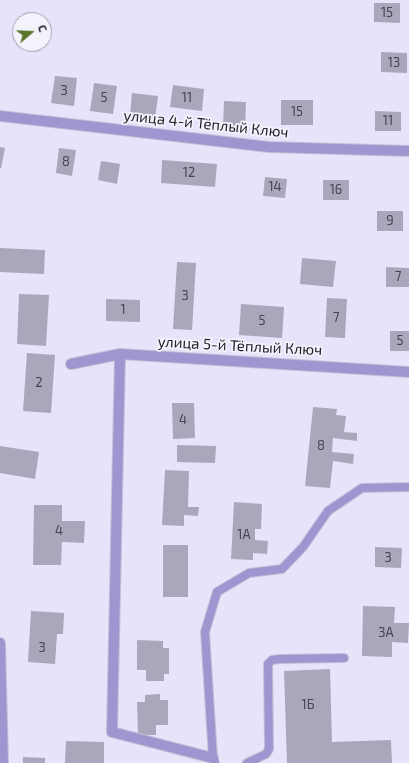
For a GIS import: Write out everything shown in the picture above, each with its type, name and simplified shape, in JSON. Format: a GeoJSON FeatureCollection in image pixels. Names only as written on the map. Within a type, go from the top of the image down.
{"type":"FeatureCollection","features":[{"type":"Feature","properties":{"kind":"street","name":"улица 4-й Тёплый Ключ"},"geometry":{"type":"LineString","coordinates":[[0,116],[269,147],[409,151]]}},
{"type":"Feature","properties":{"kind":"street","name":"улица 5-й Тёплый Ключ"},"geometry":{"type":"LineString","coordinates":[[70,364],[120,354],[409,372]]}},
{"type":"Feature","properties":{"kind":"street"},"geometry":{"type":"LineString","coordinates":[[120,354],[112,732],[214,760]]}},
{"type":"Feature","properties":{"kind":"street"},"geometry":{"type":"LineString","coordinates":[[0,642],[3,763]]}},
{"type":"Feature","properties":{"kind":"lane"},"geometry":{"type":"LineString","coordinates":[[214,760],[205,632],[217,592],[249,573],[282,569],[303,547],[328,511],[362,488],[409,487]]}},
{"type":"Feature","properties":{"kind":"lane"},"geometry":{"type":"LineString","coordinates":[[247,763],[266,754],[269,749],[268,664],[272,660],[280,659],[344,658]]}},
{"type":"Feature","properties":{"kind":"building"},"geometry":{"type":"Polygon","coordinates":[[[374,3],[400,3],[400,23],[374,22],[374,3]]]}},
{"type":"Feature","properties":{"kind":"building"},"geometry":{"type":"Polygon","coordinates":[[[381,52],[407,53],[407,73],[381,72],[381,52]]]}},
{"type":"Feature","properties":{"kind":"building"},"geometry":{"type":"Polygon","coordinates":[[[55,76],[77,78],[74,106],[51,103],[55,76]]]}},
{"type":"Feature","properties":{"kind":"building"},"geometry":{"type":"Polygon","coordinates":[[[94,83],[117,86],[113,114],[90,111],[94,83]]]}},
{"type":"Feature","properties":{"kind":"building"},"geometry":{"type":"Polygon","coordinates":[[[173,85],[204,89],[202,111],[170,107],[173,85]]]}},
{"type":"Feature","properties":{"kind":"building"},"geometry":{"type":"Polygon","coordinates":[[[132,93],[158,96],[155,118],[130,115],[132,93]]]}},
{"type":"Feature","properties":{"kind":"building"},"geometry":{"type":"Polygon","coordinates":[[[281,100],[313,100],[313,125],[281,125],[281,100]]]}},
{"type":"Feature","properties":{"kind":"building"},"geometry":{"type":"Polygon","coordinates":[[[224,101],[246,102],[245,128],[223,127],[224,101]]]}},
{"type":"Feature","properties":{"kind":"building"},"geometry":{"type":"Polygon","coordinates":[[[375,111],[401,112],[401,131],[375,131],[375,111]]]}},
{"type":"Feature","properties":{"kind":"building"},"geometry":{"type":"Polygon","coordinates":[[[0,147],[5,148],[1,168],[0,168],[0,147]]]}},
{"type":"Feature","properties":{"kind":"building"},"geometry":{"type":"Polygon","coordinates":[[[59,148],[76,150],[72,176],[56,173],[59,148]]]}},
{"type":"Feature","properties":{"kind":"building"},"geometry":{"type":"Polygon","coordinates":[[[162,160],[217,164],[215,187],[161,183],[162,160]]]}},
{"type":"Feature","properties":{"kind":"building"},"geometry":{"type":"Polygon","coordinates":[[[101,161],[120,164],[117,184],[98,180],[101,161]]]}},
{"type":"Feature","properties":{"kind":"building"},"geometry":{"type":"Polygon","coordinates":[[[265,177],[287,179],[285,198],[263,196],[265,177]]]}},
{"type":"Feature","properties":{"kind":"building"},"geometry":{"type":"Polygon","coordinates":[[[323,180],[349,180],[349,200],[323,200],[323,180]]]}},
{"type":"Feature","properties":{"kind":"building"},"geometry":{"type":"Polygon","coordinates":[[[377,211],[403,211],[403,231],[377,231],[377,211]]]}},
{"type":"Feature","properties":{"kind":"building"},"geometry":{"type":"Polygon","coordinates":[[[0,248],[45,250],[44,274],[0,272],[0,248]]]}},
{"type":"Feature","properties":{"kind":"building"},"geometry":{"type":"Polygon","coordinates":[[[302,258],[336,261],[333,287],[300,284],[302,258]]]}},
{"type":"Feature","properties":{"kind":"building"},"geometry":{"type":"Polygon","coordinates":[[[177,262],[196,263],[192,330],[173,329],[177,262]]]}},
{"type":"Feature","properties":{"kind":"building"},"geometry":{"type":"Polygon","coordinates":[[[386,267],[409,268],[409,287],[386,287],[386,267]]]}},
{"type":"Feature","properties":{"kind":"building"},"geometry":{"type":"Polygon","coordinates":[[[19,294],[49,295],[46,346],[17,344],[19,294]]]}},
{"type":"Feature","properties":{"kind":"building"},"geometry":{"type":"Polygon","coordinates":[[[327,298],[347,299],[345,338],[325,337],[327,298]]]}},
{"type":"Feature","properties":{"kind":"building"},"geometry":{"type":"Polygon","coordinates":[[[106,299],[140,300],[140,322],[106,321],[106,299]]]}},
{"type":"Feature","properties":{"kind":"building"},"geometry":{"type":"Polygon","coordinates":[[[241,304],[284,307],[282,338],[239,335],[241,304]]]}},
{"type":"Feature","properties":{"kind":"building"},"geometry":{"type":"Polygon","coordinates":[[[390,331],[409,331],[409,351],[390,351],[390,331]]]}},
{"type":"Feature","properties":{"kind":"building"},"geometry":{"type":"Polygon","coordinates":[[[27,353],[55,355],[51,413],[23,411],[27,353]]]}},
{"type":"Feature","properties":{"kind":"building"},"geometry":{"type":"Polygon","coordinates":[[[172,403],[194,403],[195,438],[173,439],[172,403]]]}},
{"type":"Feature","properties":{"kind":"building"},"geometry":{"type":"Polygon","coordinates":[[[313,407],[337,409],[336,415],[346,416],[344,432],[357,433],[357,441],[333,438],[332,452],[354,454],[353,464],[333,461],[330,488],[305,486],[313,407]]]}},
{"type":"Feature","properties":{"kind":"building"},"geometry":{"type":"Polygon","coordinates":[[[177,445],[216,446],[215,463],[177,462],[177,445]]]}},
{"type":"Feature","properties":{"kind":"building"},"geometry":{"type":"Polygon","coordinates":[[[0,446],[39,452],[35,479],[0,473],[0,446]]]}},
{"type":"Feature","properties":{"kind":"building"},"geometry":{"type":"Polygon","coordinates":[[[165,470],[189,471],[188,507],[199,507],[198,516],[184,515],[184,526],[162,525],[165,470]]]}},
{"type":"Feature","properties":{"kind":"building"},"geometry":{"type":"Polygon","coordinates":[[[234,502],[262,504],[261,529],[255,529],[255,540],[268,541],[267,554],[253,553],[253,560],[231,559],[234,502]]]}},
{"type":"Feature","properties":{"kind":"building"},"geometry":{"type":"Polygon","coordinates":[[[34,505],[62,505],[62,521],[85,521],[84,543],[62,542],[61,565],[33,565],[34,505]]]}},
{"type":"Feature","properties":{"kind":"building"},"geometry":{"type":"Polygon","coordinates":[[[163,545],[188,545],[188,597],[163,597],[163,545]]]}},
{"type":"Feature","properties":{"kind":"building"},"geometry":{"type":"Polygon","coordinates":[[[375,547],[402,548],[401,568],[375,567],[375,547]]]}},
{"type":"Feature","properties":{"kind":"building"},"geometry":{"type":"Polygon","coordinates":[[[363,606],[395,607],[394,623],[409,623],[408,643],[392,642],[392,657],[362,656],[363,606]]]}},
{"type":"Feature","properties":{"kind":"building"},"geometry":{"type":"Polygon","coordinates":[[[31,611],[64,613],[63,634],[57,634],[55,664],[28,662],[31,611]]]}},
{"type":"Feature","properties":{"kind":"building"},"geometry":{"type":"Polygon","coordinates":[[[137,640],[163,641],[163,648],[169,648],[169,674],[164,674],[164,681],[146,681],[146,670],[137,670],[137,640]]]}},
{"type":"Feature","properties":{"kind":"building"},"geometry":{"type":"Polygon","coordinates":[[[330,669],[332,742],[391,740],[392,763],[287,763],[284,671],[330,669]]]}},
{"type":"Feature","properties":{"kind":"building"},"geometry":{"type":"Polygon","coordinates":[[[160,694],[160,700],[168,700],[168,725],[156,725],[156,735],[138,735],[137,702],[145,702],[145,695],[160,694]]]}},
{"type":"Feature","properties":{"kind":"building"},"geometry":{"type":"Polygon","coordinates":[[[66,741],[104,742],[104,763],[65,763],[66,741]]]}},
{"type":"Feature","properties":{"kind":"building"},"geometry":{"type":"Polygon","coordinates":[[[23,757],[45,758],[45,763],[23,763],[23,757]]]}}]}
